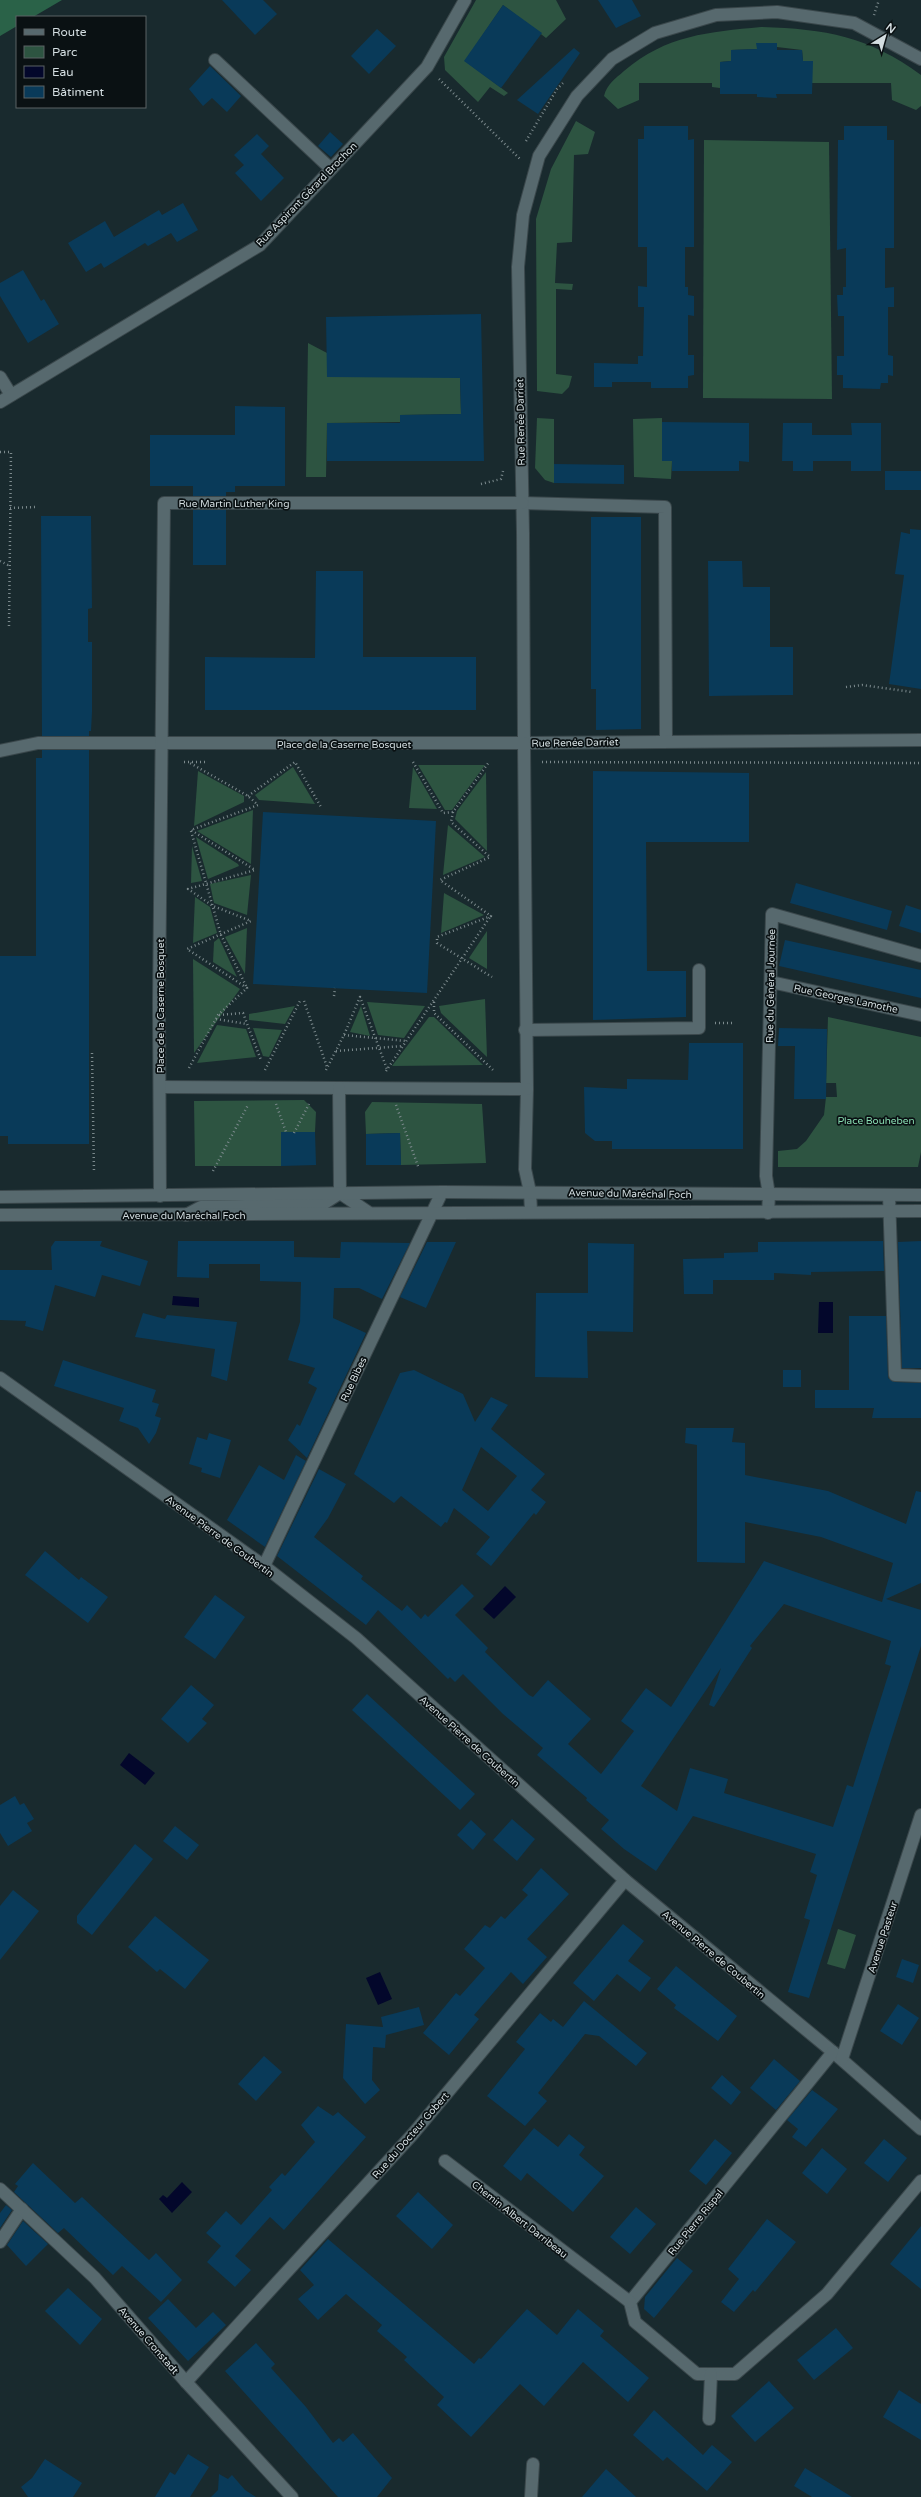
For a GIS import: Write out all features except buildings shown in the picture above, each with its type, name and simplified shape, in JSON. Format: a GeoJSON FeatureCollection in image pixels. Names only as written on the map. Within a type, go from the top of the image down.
{"type":"FeatureCollection","features":[{"type":"Feature","properties":{"kind":"street","name":"Rue Aspirant Gérard Brochon"},"geometry":{"type":"LineString","coordinates":[[0,402],[260,245],[427,67],[465,0]]}},
{"type":"Feature","properties":{"kind":"street","name":"Rue Renée Darriet"},"geometry":{"type":"LineString","coordinates":[[921,59],[854,23],[777,12],[716,15],[655,33],[612,59],[577,96],[539,156],[523,215],[518,267],[524,743],[921,740]]}},
{"type":"Feature","properties":{"kind":"street"},"geometry":{"type":"LineString","coordinates":[[215,60],[331,169]]}},
{"type":"Feature","properties":{"kind":"street"},"geometry":{"type":"LineString","coordinates":[[0,377],[12,395]]}},
{"type":"Feature","properties":{"kind":"street","name":"Rue Martin Luther King"},"geometry":{"type":"LineString","coordinates":[[162,745],[164,503],[478,502],[665,507],[666,741]]}},
{"type":"Feature","properties":{"kind":"street"},"geometry":{"type":"LineString","coordinates":[[0,751],[38,743],[162,745]]}},
{"type":"Feature","properties":{"kind":"street"},"geometry":{"type":"LineString","coordinates":[[524,743],[525,1030],[527,1089],[525,1169],[530,1192],[531,1211]]}},
{"type":"Feature","properties":{"kind":"street","name":"Place de la Caserne Bosquet"},"geometry":{"type":"LineString","coordinates":[[160,1196],[162,745],[524,743]]}},
{"type":"Feature","properties":{"kind":"street","name":"Rue du Général Journée"},"geometry":{"type":"LineString","coordinates":[[768,1213],[769,1195],[766,1176],[772,914],[921,956]]}},
{"type":"Feature","properties":{"kind":"street"},"geometry":{"type":"LineString","coordinates":[[525,1030],[699,1028],[699,970]]}},
{"type":"Feature","properties":{"kind":"street","name":"Rue Georges Lamothe"},"geometry":{"type":"LineString","coordinates":[[771,982],[921,1015]]}},
{"type":"Feature","properties":{"kind":"street","name":"Place de la Caserne Bosquet"},"geometry":{"type":"LineString","coordinates":[[160,1088],[527,1089]]}},
{"type":"Feature","properties":{"kind":"street"},"geometry":{"type":"LineString","coordinates":[[339,1088],[340,1193]]}},
{"type":"Feature","properties":{"kind":"street","name":"Avenue du Maréchal Foch"},"geometry":{"type":"LineString","coordinates":[[0,1197],[442,1192],[921,1195]]}},
{"type":"Feature","properties":{"kind":"street","name":"Rue Bibes"},"geometry":{"type":"LineString","coordinates":[[264,1566],[442,1192]]}},
{"type":"Feature","properties":{"kind":"street"},"geometry":{"type":"LineString","coordinates":[[340,1193],[368,1212]]}},
{"type":"Feature","properties":{"kind":"street"},"geometry":{"type":"LineString","coordinates":[[185,1216],[201,1207],[323,1204],[340,1193]]}},
{"type":"Feature","properties":{"kind":"street"},"geometry":{"type":"LineString","coordinates":[[890,1195],[894,1375],[921,1376]]}},
{"type":"Feature","properties":{"kind":"street","name":"Avenue du Maréchal Foch"},"geometry":{"type":"LineString","coordinates":[[0,1215],[185,1216],[368,1212],[531,1211],[768,1213],[921,1211]]}},
{"type":"Feature","properties":{"kind":"street","name":"Avenue Pierre de Coubertin"},"geometry":{"type":"LineString","coordinates":[[0,1378],[264,1566],[356,1638],[625,1880],[838,2056],[921,2129]]}},
{"type":"Feature","properties":{"kind":"street","name":"Avenue Pasteur"},"geometry":{"type":"LineString","coordinates":[[838,2056],[921,1815]]}},
{"type":"Feature","properties":{"kind":"street","name":"Rue du Docteur Gobert"},"geometry":{"type":"LineString","coordinates":[[186,2382],[412,2135],[625,1880]]}},
{"type":"Feature","properties":{"kind":"street","name":"Rue Pierre Rispal"},"geometry":{"type":"LineString","coordinates":[[630,2302],[838,2056]]}},
{"type":"Feature","properties":{"kind":"street","name":"Chemin Albert Darribeau"},"geometry":{"type":"LineString","coordinates":[[445,2161],[630,2302]]}},
{"type":"Feature","properties":{"kind":"street"},"geometry":{"type":"LineString","coordinates":[[630,2302],[635,2322],[697,2374],[735,2374],[827,2294],[921,2181]]}},
{"type":"Feature","properties":{"kind":"street","name":"Avenue Cronstadt"},"geometry":{"type":"LineString","coordinates":[[0,2190],[95,2278],[186,2382],[292,2497]]}},
{"type":"Feature","properties":{"kind":"street"},"geometry":{"type":"LineString","coordinates":[[0,2242],[22,2209]]}},
{"type":"Feature","properties":{"kind":"street"},"geometry":{"type":"LineString","coordinates":[[709,2419],[711,2374]]}},
{"type":"Feature","properties":{"kind":"street"},"geometry":{"type":"LineString","coordinates":[[531,2497],[533,2464]]}},
{"type":"Feature","properties":{"kind":"path"},"geometry":{"type":"LineString","coordinates":[[427,67],[520,159]]}},
{"type":"Feature","properties":{"kind":"path"},"geometry":{"type":"LineString","coordinates":[[524,143],[557,89],[568,78]]}},
{"type":"Feature","properties":{"kind":"path"},"geometry":{"type":"LineString","coordinates":[[519,166],[522,151]]}},
{"type":"Feature","properties":{"kind":"path"},"geometry":{"type":"LineString","coordinates":[[0,452],[11,452],[10,626]]}},
{"type":"Feature","properties":{"kind":"path"},"geometry":{"type":"LineString","coordinates":[[478,502],[481,484],[501,479],[504,465]]}},
{"type":"Feature","properties":{"kind":"path"},"geometry":{"type":"LineString","coordinates":[[10,508],[35,507]]}},
{"type":"Feature","properties":{"kind":"path"},"geometry":{"type":"LineString","coordinates":[[0,561],[10,566]]}},
{"type":"Feature","properties":{"kind":"path"},"geometry":{"type":"LineString","coordinates":[[846,687],[862,685],[912,692]]}},
{"type":"Feature","properties":{"kind":"path"},"geometry":{"type":"LineString","coordinates":[[188,762],[248,796],[258,805],[191,830]]}},
{"type":"Feature","properties":{"kind":"path"},"geometry":{"type":"LineString","coordinates":[[248,796],[295,762],[321,807]]}},
{"type":"Feature","properties":{"kind":"path"},"geometry":{"type":"LineString","coordinates":[[414,762],[443,813],[452,812]]}},
{"type":"Feature","properties":{"kind":"path"},"geometry":{"type":"LineString","coordinates":[[489,762],[452,812],[451,822],[490,857],[440,880],[491,916]]}},
{"type":"Feature","properties":{"kind":"path"},"geometry":{"type":"LineString","coordinates":[[191,830],[221,935],[247,988]]}},
{"type":"Feature","properties":{"kind":"path"},"geometry":{"type":"LineString","coordinates":[[191,830],[255,870],[188,889],[213,906],[251,921],[187,949],[247,988]]}},
{"type":"Feature","properties":{"kind":"path"},"geometry":{"type":"LineString","coordinates":[[325,1071],[344,1035],[360,997],[387,1070],[491,916]]}},
{"type":"Feature","properties":{"kind":"path"},"geometry":{"type":"LineString","coordinates":[[491,916],[437,937],[437,943],[492,977]]}},
{"type":"Feature","properties":{"kind":"path"},"geometry":{"type":"LineString","coordinates":[[189,1068],[218,1015],[247,988]]}},
{"type":"Feature","properties":{"kind":"path"},"geometry":{"type":"LineString","coordinates":[[334,996],[335,988]]}},
{"type":"Feature","properties":{"kind":"path"},"geometry":{"type":"LineString","coordinates":[[304,1001],[329,1070]]}},
{"type":"Feature","properties":{"kind":"path"},"geometry":{"type":"LineString","coordinates":[[434,1001],[434,1012],[493,1070]]}},
{"type":"Feature","properties":{"kind":"path"},"geometry":{"type":"LineString","coordinates":[[266,1070],[300,1002]]}},
{"type":"Feature","properties":{"kind":"path"},"geometry":{"type":"LineString","coordinates":[[218,1015],[243,1013],[261,1060]]}},
{"type":"Feature","properties":{"kind":"path"},"geometry":{"type":"LineString","coordinates":[[216,1019],[248,1024]]}},
{"type":"Feature","properties":{"kind":"path"},"geometry":{"type":"LineString","coordinates":[[344,1035],[406,1042]]}},
{"type":"Feature","properties":{"kind":"path"},"geometry":{"type":"LineString","coordinates":[[336,1051],[403,1046]]}},
{"type":"Feature","properties":{"kind":"path"},"geometry":{"type":"LineString","coordinates":[[92,1053],[94,1173]]}},
{"type":"Feature","properties":{"kind":"path"},"geometry":{"type":"LineString","coordinates":[[213,1171],[252,1097],[255,1088]]}},
{"type":"Feature","properties":{"kind":"path"},"geometry":{"type":"LineString","coordinates":[[394,1097],[419,1169]]}},
{"type":"Feature","properties":{"kind":"path"},"geometry":{"type":"LineString","coordinates":[[275,1100],[286,1132]]}},
{"type":"Feature","properties":{"kind":"path"},"geometry":{"type":"LineString","coordinates":[[294,1133],[311,1100]]}},
{"type":"Feature","properties":{"kind":"green space"},"geometry":{"type":"Polygon","coordinates":[[[0,0],[62,0],[35,16],[16,16],[16,27],[0,36],[0,0]]]}},
{"type":"Feature","properties":{"kind":"green space"},"geometry":{"type":"Polygon","coordinates":[[[476,0],[556,0],[566,19],[546,38],[503,5],[465,61],[508,93],[504,96],[490,87],[478,102],[445,70],[444,57],[476,0]]]}},
{"type":"Feature","properties":{"kind":"green space"},"geometry":{"type":"Polygon","coordinates":[[[761,27],[826,33],[864,43],[883,51],[921,75],[921,106],[916,110],[892,100],[891,83],[812,83],[803,61],[802,50],[777,47],[776,43],[757,43],[757,49],[731,50],[731,61],[720,62],[720,88],[712,87],[712,83],[639,83],[639,100],[618,109],[604,96],[609,85],[624,71],[640,59],[656,50],[689,37],[761,27]]]}},
{"type":"Feature","properties":{"kind":"green space"},"geometry":{"type":"Polygon","coordinates":[[[576,121],[595,132],[588,154],[574,155],[572,242],[557,243],[555,283],[573,284],[572,290],[556,289],[556,374],[572,376],[569,387],[562,394],[537,391],[536,219],[551,169],[576,121]]]}},
{"type":"Feature","properties":{"kind":"green space"},"geometry":{"type":"Polygon","coordinates":[[[704,140],[829,142],[832,399],[703,398],[704,140]]]}},
{"type":"Feature","properties":{"kind":"green space"},"geometry":{"type":"Polygon","coordinates":[[[308,343],[327,353],[460,378],[461,414],[400,415],[400,422],[327,423],[326,477],[306,477],[308,343]]]}},
{"type":"Feature","properties":{"kind":"green space"},"geometry":{"type":"Polygon","coordinates":[[[537,418],[554,419],[554,483],[545,480],[535,468],[537,418]]]}},
{"type":"Feature","properties":{"kind":"green space"},"geometry":{"type":"Polygon","coordinates":[[[662,418],[662,461],[672,461],[671,479],[634,477],[633,419],[662,418]]]}},
{"type":"Feature","properties":{"kind":"green space"},"geometry":{"type":"Polygon","coordinates":[[[418,765],[485,765],[452,810],[445,810],[418,765]]]}},
{"type":"Feature","properties":{"kind":"green space"},"geometry":{"type":"Polygon","coordinates":[[[293,767],[315,804],[259,800],[255,795],[293,767]]]}},
{"type":"Feature","properties":{"kind":"green space"},"geometry":{"type":"Polygon","coordinates":[[[413,767],[437,809],[409,808],[413,767]]]}},
{"type":"Feature","properties":{"kind":"green space"},"geometry":{"type":"Polygon","coordinates":[[[198,771],[244,796],[244,802],[194,826],[198,771]]]}},
{"type":"Feature","properties":{"kind":"green space"},"geometry":{"type":"Polygon","coordinates":[[[486,772],[487,851],[455,819],[457,811],[486,772]]]}},
{"type":"Feature","properties":{"kind":"green space"},"geometry":{"type":"Polygon","coordinates":[[[253,810],[251,864],[197,831],[253,810]]]}},
{"type":"Feature","properties":{"kind":"green space"},"geometry":{"type":"Polygon","coordinates":[[[448,825],[485,857],[443,875],[448,825]]]}},
{"type":"Feature","properties":{"kind":"green space"},"geometry":{"type":"Polygon","coordinates":[[[196,837],[238,864],[239,866],[208,879],[196,837]]]}},
{"type":"Feature","properties":{"kind":"green space"},"geometry":{"type":"Polygon","coordinates":[[[192,846],[202,881],[191,883],[192,846]]]}},
{"type":"Feature","properties":{"kind":"green space"},"geometry":{"type":"Polygon","coordinates":[[[251,875],[247,915],[214,903],[210,884],[251,875]]]}},
{"type":"Feature","properties":{"kind":"green space"},"geometry":{"type":"Polygon","coordinates":[[[444,893],[484,915],[441,933],[444,893]]]}},
{"type":"Feature","properties":{"kind":"green space"},"geometry":{"type":"Polygon","coordinates":[[[195,897],[210,907],[217,933],[193,943],[195,897]]]}},
{"type":"Feature","properties":{"kind":"green space"},"geometry":{"type":"Polygon","coordinates":[[[247,928],[245,974],[225,937],[247,928]]]}},
{"type":"Feature","properties":{"kind":"green space"},"geometry":{"type":"Polygon","coordinates":[[[487,931],[487,969],[469,958],[487,931]]]}},
{"type":"Feature","properties":{"kind":"green space"},"geometry":{"type":"Polygon","coordinates":[[[219,938],[237,977],[213,962],[214,942],[219,938]]]}},
{"type":"Feature","properties":{"kind":"green space"},"geometry":{"type":"Polygon","coordinates":[[[193,959],[240,989],[194,1053],[193,959]]]}},
{"type":"Feature","properties":{"kind":"green space"},"geometry":{"type":"Polygon","coordinates":[[[485,999],[487,1057],[441,1013],[439,1006],[485,999]]]}},
{"type":"Feature","properties":{"kind":"green space"},"geometry":{"type":"Polygon","coordinates":[[[367,1002],[425,1006],[404,1038],[378,1035],[367,1002]]]}},
{"type":"Feature","properties":{"kind":"green space"},"geometry":{"type":"Polygon","coordinates":[[[295,1006],[285,1024],[249,1020],[249,1014],[295,1006]]]}},
{"type":"Feature","properties":{"kind":"green space"},"geometry":{"type":"Polygon","coordinates":[[[361,1006],[370,1036],[350,1032],[361,1006]]]}},
{"type":"Feature","properties":{"kind":"green space"},"geometry":{"type":"Polygon","coordinates":[[[429,1017],[434,1017],[483,1065],[392,1066],[429,1017]]]}},
{"type":"Feature","properties":{"kind":"green space","name":"Place Bouheben"},"geometry":{"type":"Polygon","coordinates":[[[828,1017],[921,1037],[921,1152],[918,1167],[778,1167],[778,1151],[797,1149],[806,1141],[824,1115],[826,1097],[837,1097],[836,1083],[826,1083],[828,1017]]]}},
{"type":"Feature","properties":{"kind":"green space"},"geometry":{"type":"Polygon","coordinates":[[[217,1025],[246,1029],[256,1057],[197,1063],[217,1025]]]}},
{"type":"Feature","properties":{"kind":"green space"},"geometry":{"type":"Polygon","coordinates":[[[253,1028],[282,1030],[269,1057],[263,1056],[253,1028]]]}},
{"type":"Feature","properties":{"kind":"green space"},"geometry":{"type":"Polygon","coordinates":[[[304,1100],[316,1112],[315,1132],[286,1132],[281,1166],[195,1166],[194,1101],[304,1100]]]}},
{"type":"Feature","properties":{"kind":"green space"},"geometry":{"type":"Polygon","coordinates":[[[372,1102],[482,1104],[486,1163],[401,1165],[400,1133],[366,1134],[365,1112],[372,1102]]]}},
{"type":"Feature","properties":{"kind":"green space"},"geometry":{"type":"Polygon","coordinates":[[[838,1929],[856,1935],[845,1969],[827,1964],[838,1929]]]}},
{"type":"Feature","properties":{"kind":"water"},"geometry":{"type":"Polygon","coordinates":[[[173,1296],[199,1298],[199,1307],[172,1305],[173,1296]]]}},
{"type":"Feature","properties":{"kind":"water"},"geometry":{"type":"Polygon","coordinates":[[[819,1302],[833,1302],[833,1333],[818,1333],[819,1302]]]}},
{"type":"Feature","properties":{"kind":"water"},"geometry":{"type":"Polygon","coordinates":[[[505,1586],[516,1597],[494,1619],[483,1609],[505,1586]]]}},
{"type":"Feature","properties":{"kind":"water"},"geometry":{"type":"Polygon","coordinates":[[[129,1753],[155,1773],[145,1785],[120,1765],[129,1753]]]}},
{"type":"Feature","properties":{"kind":"water"},"geometry":{"type":"Polygon","coordinates":[[[380,1972],[392,1999],[378,2005],[366,1978],[380,1972]]]}},
{"type":"Feature","properties":{"kind":"water"},"geometry":{"type":"Polygon","coordinates":[[[182,2182],[192,2192],[172,2213],[159,2199],[163,2195],[167,2198],[182,2182]]]}}]}
